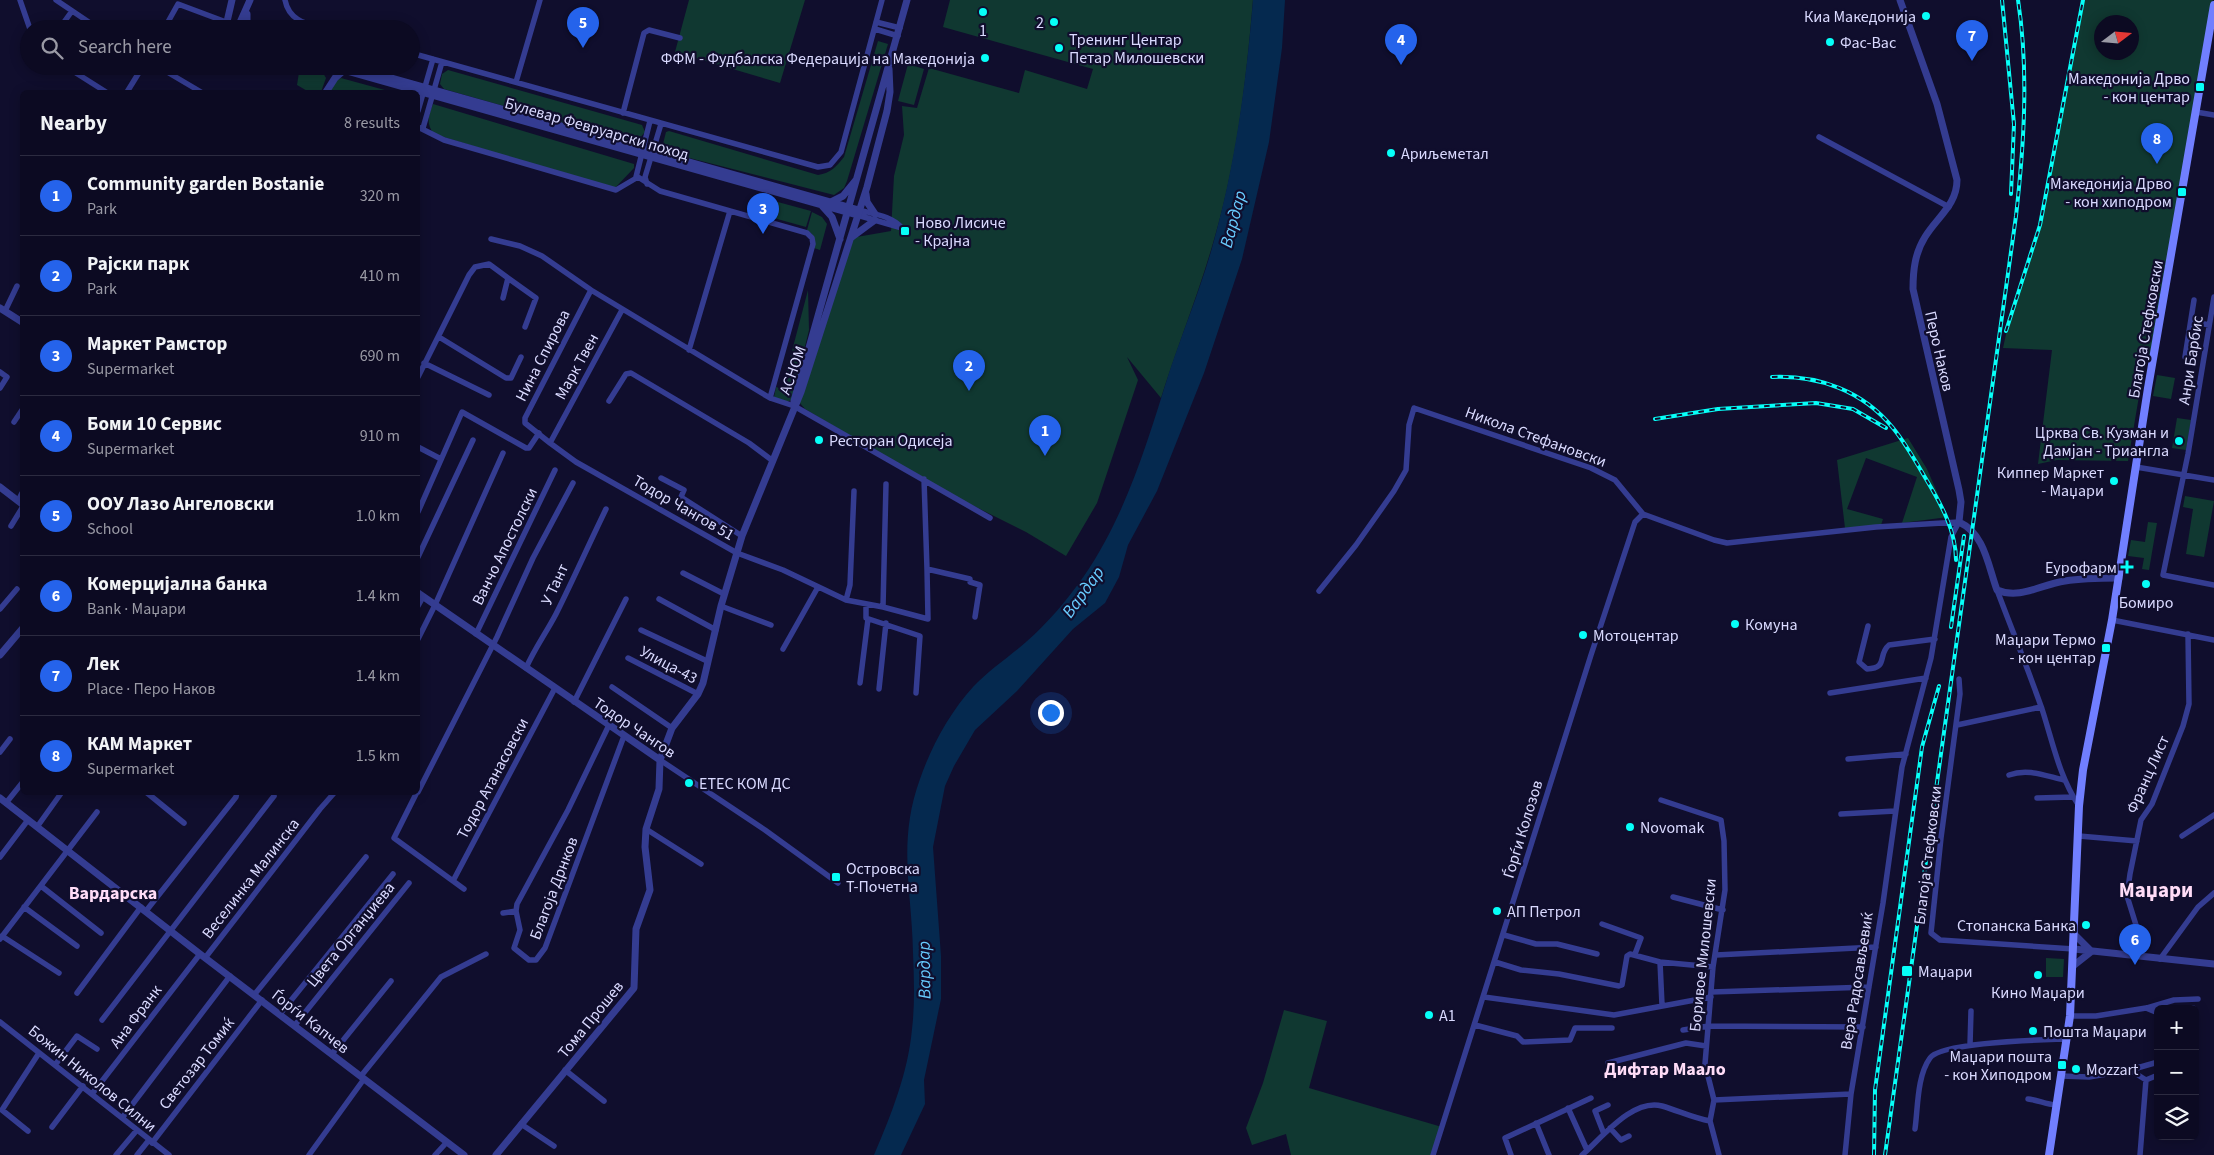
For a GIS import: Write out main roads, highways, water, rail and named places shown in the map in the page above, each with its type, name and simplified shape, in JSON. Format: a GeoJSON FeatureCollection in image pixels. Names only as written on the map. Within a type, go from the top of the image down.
{"type":"FeatureCollection","features":[{"type":"Feature","properties":{"kind":"main road","name":"Благоја Стефковски"},"geometry":{"type":"LineString","coordinates":[[2050,1155],[2065,1039],[2070,1016],[2075,935],[2079,806],[2087,746],[2112,620],[2214,5]]}},
{"type":"Feature","properties":{"kind":"water","name":"Вардар"},"geometry":{"type":"Polygon","coordinates":[[[1253,0],[1285,0],[1282,48],[1269,142],[1242,259],[1204,373],[1157,491],[1128,545],[1119,577],[1105,603],[1073,629],[1017,691],[975,730],[954,766],[945,786],[933,847],[941,956],[941,999],[924,1080],[925,1104],[901,1155],[874,1155],[903,1078],[912,1029],[914,972],[907,845],[913,802],[920,779],[936,742],[957,707],[979,681],[1034,635],[1064,602],[1099,553],[1124,503],[1144,452],[1202,279],[1220,218],[1238,125],[1247,63],[1253,0]]]}},
{"type":"Feature","properties":{"kind":"railway"},"geometry":{"type":"LineString","coordinates":[[2002,0],[2014,124],[2011,194]]}},
{"type":"Feature","properties":{"kind":"railway"},"geometry":{"type":"LineString","coordinates":[[1885,1155],[2016,216],[2024,108],[2023,54],[2018,0]]}},
{"type":"Feature","properties":{"kind":"railway"},"geometry":{"type":"LineString","coordinates":[[2006,331],[2040,225],[2083,0]]}},
{"type":"Feature","properties":{"kind":"railway"},"geometry":{"type":"LineString","coordinates":[[1772,377],[1807,379],[1839,388],[1854,395],[1881,415],[1907,447],[1937,498],[1947,518],[1956,560]]}},
{"type":"Feature","properties":{"kind":"railway"},"geometry":{"type":"LineString","coordinates":[[1655,419],[1718,409],[1816,403],[1853,409],[1886,428]]}},
{"type":"Feature","properties":{"kind":"railway"},"geometry":{"type":"LineString","coordinates":[[1951,627],[1964,536]]}},
{"type":"Feature","properties":{"kind":"railway"},"geometry":{"type":"LineString","coordinates":[[1874,1155],[1875,1090],[1922,747],[1939,686]]}},
{"type":"Feature","properties":{"kind":"place","name":"1"},"geometry":{"type":"Point","coordinates":[983,12]}},
{"type":"Feature","properties":{"kind":"place","name":"Киа Македонија"},"geometry":{"type":"Point","coordinates":[1926,16]}},
{"type":"Feature","properties":{"kind":"place","name":"2"},"geometry":{"type":"Point","coordinates":[1054,22]}},
{"type":"Feature","properties":{"kind":"place","name":"Фас-Вас"},"geometry":{"type":"Point","coordinates":[1830,42]}},
{"type":"Feature","properties":{"kind":"place","name":"ООУ Лазо Ангеловски"},"geometry":{"type":"Point","coordinates":[583,48]}},
{"type":"Feature","properties":{"kind":"place","name":"Тренинг Центар Петар Милошевски"},"geometry":{"type":"Point","coordinates":[1059,48]}},
{"type":"Feature","properties":{"kind":"place","name":"ФФМ - Фудбалска Федерација на Македонија"},"geometry":{"type":"Point","coordinates":[985,58]}},
{"type":"Feature","properties":{"kind":"place","name":"Лек"},"geometry":{"type":"Point","coordinates":[1972,61]}},
{"type":"Feature","properties":{"kind":"place","name":"Боми 10 Сервис"},"geometry":{"type":"Point","coordinates":[1401,65]}},
{"type":"Feature","properties":{"kind":"place","name":"Македонија Дрво - кон центар"},"geometry":{"type":"Point","coordinates":[2200,87]}},
{"type":"Feature","properties":{"kind":"place","name":"Ариљеметал"},"geometry":{"type":"Point","coordinates":[1391,153]}},
{"type":"Feature","properties":{"kind":"place","name":"КАМ Маркет"},"geometry":{"type":"Point","coordinates":[2157,164]}},
{"type":"Feature","properties":{"kind":"place","name":"Македонија Дрво - кон хиподром"},"geometry":{"type":"Point","coordinates":[2182,192]}},
{"type":"Feature","properties":{"kind":"place","name":"Ново Лисиче - Крајна"},"geometry":{"type":"Point","coordinates":[905,231]}},
{"type":"Feature","properties":{"kind":"place","name":"Маркет Рамстор"},"geometry":{"type":"Point","coordinates":[763,234]}},
{"type":"Feature","properties":{"kind":"place","name":"Рајски парк"},"geometry":{"type":"Point","coordinates":[969,391]}},
{"type":"Feature","properties":{"kind":"place","name":"Ресторан Одисеја"},"geometry":{"type":"Point","coordinates":[819,440]}},
{"type":"Feature","properties":{"kind":"place","name":"Црква Св. Кузман и Дамјан - Триангла"},"geometry":{"type":"Point","coordinates":[2179,441]}},
{"type":"Feature","properties":{"kind":"place","name":"Community garden Bostanie"},"geometry":{"type":"Point","coordinates":[1045,456]}},
{"type":"Feature","properties":{"kind":"place","name":"Киппер Маркет - Маџари"},"geometry":{"type":"Point","coordinates":[2114,481]}},
{"type":"Feature","properties":{"kind":"place","name":"Еурофарм"},"geometry":{"type":"Point","coordinates":[2127,567]}},
{"type":"Feature","properties":{"kind":"place","name":"Бомиро"},"geometry":{"type":"Point","coordinates":[2146,584]}},
{"type":"Feature","properties":{"kind":"place","name":"Комуна"},"geometry":{"type":"Point","coordinates":[1735,624]}},
{"type":"Feature","properties":{"kind":"place","name":"Мотоцентар"},"geometry":{"type":"Point","coordinates":[1583,635]}},
{"type":"Feature","properties":{"kind":"place","name":"Маџари Термо - кон центар"},"geometry":{"type":"Point","coordinates":[2106,648]}},
{"type":"Feature","properties":{"kind":"place","name":"ЕТЕС КОМ ДС"},"geometry":{"type":"Point","coordinates":[689,783]}},
{"type":"Feature","properties":{"kind":"place","name":"Novomak"},"geometry":{"type":"Point","coordinates":[1630,827]}},
{"type":"Feature","properties":{"kind":"place","name":"Островска Т-Почетна"},"geometry":{"type":"Point","coordinates":[836,877]}},
{"type":"Feature","properties":{"kind":"place","name":"АП Петрол"},"geometry":{"type":"Point","coordinates":[1497,911]}},
{"type":"Feature","properties":{"kind":"place","name":"Стопанска Банка"},"geometry":{"type":"Point","coordinates":[2086,925]}},
{"type":"Feature","properties":{"kind":"place","name":"Комерцијална банка"},"geometry":{"type":"Point","coordinates":[2135,965]}},
{"type":"Feature","properties":{"kind":"place","name":"Маџари"},"geometry":{"type":"Point","coordinates":[1907,971]}},
{"type":"Feature","properties":{"kind":"place","name":"Кино Маџари"},"geometry":{"type":"Point","coordinates":[2038,975]}},
{"type":"Feature","properties":{"kind":"place","name":"А1"},"geometry":{"type":"Point","coordinates":[1429,1015]}},
{"type":"Feature","properties":{"kind":"place","name":"Пошта Маџари"},"geometry":{"type":"Point","coordinates":[2033,1031]}},
{"type":"Feature","properties":{"kind":"place","name":"Маџари пошта - кон Хиподром"},"geometry":{"type":"Point","coordinates":[2062,1065]}},
{"type":"Feature","properties":{"kind":"place","name":"Mozzart"},"geometry":{"type":"Point","coordinates":[2076,1069]}},
{"type":"Feature","properties":{"kind":"district","name":"Маџари"},"geometry":{"type":"Point","coordinates":[2156,890]}},
{"type":"Feature","properties":{"kind":"district","name":"Вардарска"},"geometry":{"type":"Point","coordinates":[113,893]}},
{"type":"Feature","properties":{"kind":"district","name":"Дифтар Маало"},"geometry":{"type":"Point","coordinates":[1665,1069]}}]}
